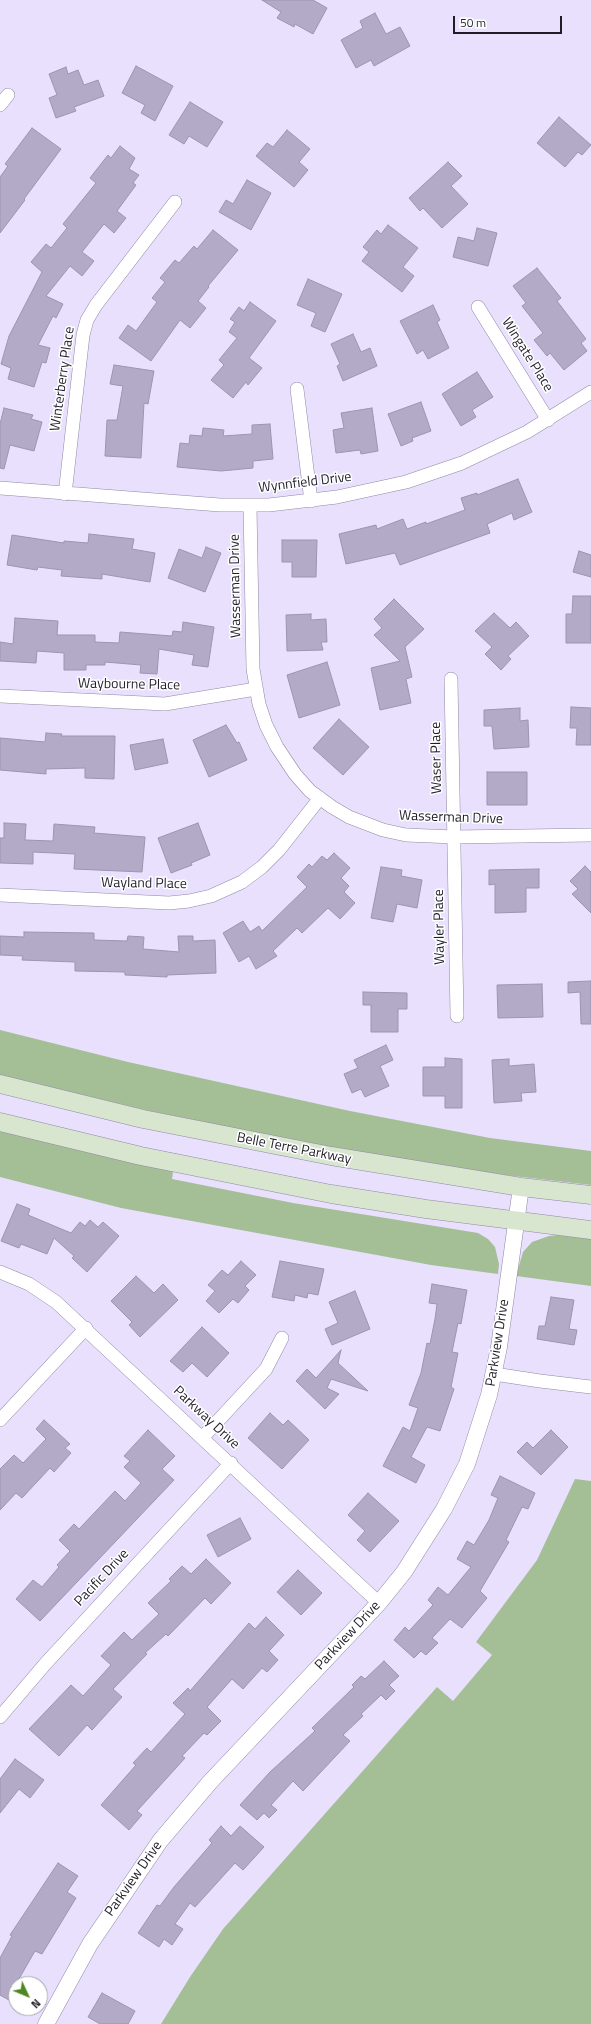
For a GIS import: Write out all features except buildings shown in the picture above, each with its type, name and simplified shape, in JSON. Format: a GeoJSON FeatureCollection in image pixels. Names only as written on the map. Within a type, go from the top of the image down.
{"type":"FeatureCollection","features":[{"type":"Feature","properties":{"kind":"main road","name":"Belle Terre Parkway"},"geometry":{"type":"LineString","coordinates":[[0,1084],[143,1119],[331,1156],[521,1187],[591,1195]]}},
{"type":"Feature","properties":{"kind":"main road"},"geometry":{"type":"LineString","coordinates":[[0,1122],[142,1156],[266,1182],[426,1209],[516,1222],[591,1230]]}},
{"type":"Feature","properties":{"kind":"street","name":"Winterberry Place"},"geometry":{"type":"LineString","coordinates":[[65,494],[83,335],[87,320],[96,305],[175,202]]}},
{"type":"Feature","properties":{"kind":"street","name":"Wingate Place"},"geometry":{"type":"LineString","coordinates":[[478,307],[548,420]]}},
{"type":"Feature","properties":{"kind":"street"},"geometry":{"type":"LineString","coordinates":[[298,389],[311,501]]}},
{"type":"Feature","properties":{"kind":"street","name":"Wynnfield Drive"},"geometry":{"type":"LineString","coordinates":[[0,488],[65,494],[250,506],[311,501],[388,487],[428,475],[484,453],[548,420],[591,392]]}},
{"type":"Feature","properties":{"kind":"street","name":"Wasserman Drive"},"geometry":{"type":"LineString","coordinates":[[250,506],[253,650],[256,689],[262,715],[277,747],[295,774],[320,798],[349,816],[383,830],[406,835],[454,837],[591,835]]}},
{"type":"Feature","properties":{"kind":"street","name":"Waser Place"},"geometry":{"type":"LineString","coordinates":[[451,678],[454,837]]}},
{"type":"Feature","properties":{"kind":"street","name":"Waybourne Place"},"geometry":{"type":"LineString","coordinates":[[0,696],[165,704],[256,689]]}},
{"type":"Feature","properties":{"kind":"street","name":"Wayland Place"},"geometry":{"type":"LineString","coordinates":[[0,895],[169,903],[189,901],[211,896],[242,882],[262,867],[278,850],[320,798]]}},
{"type":"Feature","properties":{"kind":"street","name":"Wayler Place"},"geometry":{"type":"LineString","coordinates":[[454,837],[457,1016]]}},
{"type":"Feature","properties":{"kind":"street","name":"Parkview Drive"},"geometry":{"type":"LineString","coordinates":[[46,2024],[77,1964],[135,1876],[168,1831],[219,1772],[379,1603],[417,1554],[452,1495],[472,1449],[494,1374],[521,1187]]}},
{"type":"Feature","properties":{"kind":"street","name":"Parkway Drive"},"geometry":{"type":"LineString","coordinates":[[0,1272],[43,1292],[86,1328],[379,1603]]}},
{"type":"Feature","properties":{"kind":"street"},"geometry":{"type":"LineString","coordinates":[[0,1420],[86,1328]]}},
{"type":"Feature","properties":{"kind":"street"},"geometry":{"type":"LineString","coordinates":[[203,1437],[266,1369],[282,1338]]}},
{"type":"Feature","properties":{"kind":"street"},"geometry":{"type":"LineString","coordinates":[[494,1374],[591,1387]]}},
{"type":"Feature","properties":{"kind":"street","name":"Pacific Drive"},"geometry":{"type":"LineString","coordinates":[[0,1717],[46,1663],[230,1463]]}},
{"type":"Feature","properties":{"kind":"green space"},"geometry":{"type":"Polygon","coordinates":[[[0,1030],[128,1062],[350,1111],[490,1138],[591,1151],[591,1185],[505,1175],[354,1152],[150,1111],[0,1075],[0,1030]]]}},
{"type":"Feature","properties":{"kind":"green space"},"geometry":{"type":"Polygon","coordinates":[[[0,1130],[164,1169],[173,1172],[172,1179],[293,1203],[478,1233],[488,1239],[495,1247],[499,1264],[498,1274],[431,1265],[121,1208],[0,1177],[0,1130]]]}},
{"type":"Feature","properties":{"kind":"green space"},"geometry":{"type":"Polygon","coordinates":[[[558,1235],[591,1239],[591,1286],[516,1276],[523,1252],[532,1242],[549,1236],[558,1235]]]}},
{"type":"Feature","properties":{"kind":"green space"},"geometry":{"type":"Polygon","coordinates":[[[575,1479],[591,1481],[591,2024],[161,2024],[190,1977],[223,1929],[437,1687],[453,1701],[492,1655],[476,1642],[537,1560],[575,1479]]]}}]}
